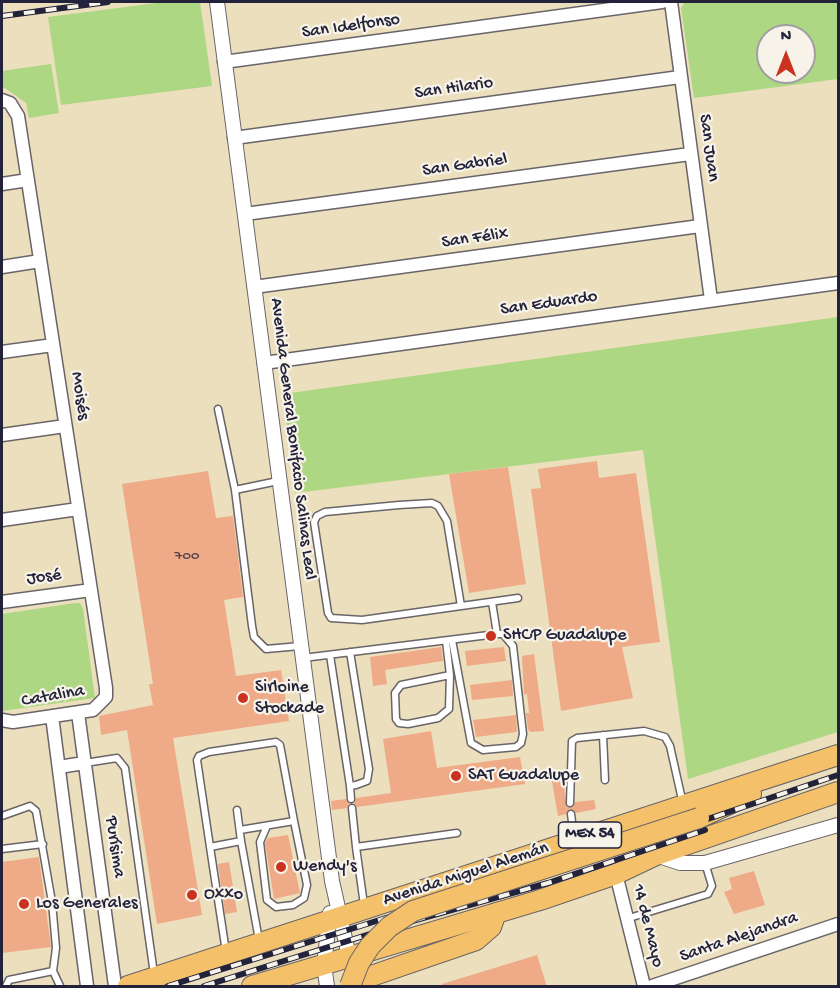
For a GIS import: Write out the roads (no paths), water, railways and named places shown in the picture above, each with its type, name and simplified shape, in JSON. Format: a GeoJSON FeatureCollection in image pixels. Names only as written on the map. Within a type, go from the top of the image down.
{"type":"FeatureCollection","features":[{"type":"Feature","properties":{"kind":"highway","name":"Avenida Miguel Alemán"},"geometry":{"type":"LineString","coordinates":[[128,987],[336,917],[832,757]]}},
{"type":"Feature","properties":{"kind":"highway"},"geometry":{"type":"LineString","coordinates":[[350,985],[370,945],[389,927],[413,911],[699,818],[832,757]]}},
{"type":"Feature","properties":{"kind":"highway","name":"MEX 54"},"geometry":{"type":"LineString","coordinates":[[252,987],[436,932],[616,874],[656,855],[834,796]]}},
{"type":"Feature","properties":{"kind":"highway"},"geometry":{"type":"LineString","coordinates":[[429,887],[416,897],[414,914],[420,925],[436,932]]}},
{"type":"Feature","properties":{"kind":"highway"},"geometry":{"type":"LineString","coordinates":[[350,985],[476,940],[491,927],[496,913]]}},
{"type":"Feature","properties":{"kind":"highway"},"geometry":{"type":"LineString","coordinates":[[163,975],[185,980],[187,987]]}},
{"type":"Feature","properties":{"kind":"street","name":"Avenida General Bonifacio Salinas Leal"},"geometry":{"type":"LineString","coordinates":[[217,2],[336,917],[350,958],[350,985]]}},
{"type":"Feature","properties":{"kind":"street","name":"San Idelfonso"},"geometry":{"type":"LineString","coordinates":[[224,62],[627,4],[662,2]]}},
{"type":"Feature","properties":{"kind":"street","name":"San Juan"},"geometry":{"type":"LineString","coordinates":[[671,2],[711,300]]}},
{"type":"Feature","properties":{"kind":"street","name":"San Hilario"},"geometry":{"type":"LineString","coordinates":[[234,138],[680,76]]}},
{"type":"Feature","properties":{"kind":"street","name":"Moisés"},"geometry":{"type":"LineString","coordinates":[[6,102],[18,116],[106,697]]}},
{"type":"Feature","properties":{"kind":"street","name":"San Gabriel"},"geometry":{"type":"LineString","coordinates":[[245,214],[690,154]]}},
{"type":"Feature","properties":{"kind":"street"},"geometry":{"type":"LineString","coordinates":[[2,184],[28,180]]}},
{"type":"Feature","properties":{"kind":"street","name":"San Félix"},"geometry":{"type":"LineString","coordinates":[[254,287],[700,226]]}},
{"type":"Feature","properties":{"kind":"street"},"geometry":{"type":"LineString","coordinates":[[2,267],[40,261]]}},
{"type":"Feature","properties":{"kind":"street","name":"San Eduardo"},"geometry":{"type":"LineString","coordinates":[[264,363],[838,283]]}},
{"type":"Feature","properties":{"kind":"street"},"geometry":{"type":"LineString","coordinates":[[2,352],[53,345]]}},
{"type":"Feature","properties":{"kind":"street"},"geometry":{"type":"LineString","coordinates":[[2,435],[65,426]]}},
{"type":"Feature","properties":{"kind":"street"},"geometry":{"type":"LineString","coordinates":[[2,520],[78,508]]}},
{"type":"Feature","properties":{"kind":"street","name":"José"},"geometry":{"type":"LineString","coordinates":[[2,602],[91,590]]}},
{"type":"Feature","properties":{"kind":"street","name":"Catalina"},"geometry":{"type":"LineString","coordinates":[[2,720],[13,722],[93,710],[106,697]]}},
{"type":"Feature","properties":{"kind":"street","name":"Purísima"},"geometry":{"type":"LineString","coordinates":[[78,712],[115,987]]}},
{"type":"Feature","properties":{"kind":"street"},"geometry":{"type":"LineString","coordinates":[[52,716],[87,987]]}},
{"type":"Feature","properties":{"kind":"street"},"geometry":{"type":"LineString","coordinates":[[59,767],[84,763]]}},
{"type":"Feature","properties":{"kind":"street"},"geometry":{"type":"LineString","coordinates":[[656,855],[680,863],[705,863],[838,825]]}},
{"type":"Feature","properties":{"kind":"street","name":"14 de Mayo"},"geometry":{"type":"LineString","coordinates":[[616,874],[629,918],[644,987]]}},
{"type":"Feature","properties":{"kind":"street","name":"Avenida General Bonifacio Salinas Leal"},"geometry":{"type":"LineString","coordinates":[[327,987],[324,965],[336,917]]}},
{"type":"Feature","properties":{"kind":"street","name":"Santa Alejandra"},"geometry":{"type":"LineString","coordinates":[[652,987],[838,924]]}},
{"type":"Feature","properties":{"kind":"street"},"geometry":{"type":"LineString","coordinates":[[379,987],[396,969]]}},
{"type":"Feature","properties":{"kind":"lane"},"geometry":{"type":"LineString","coordinates":[[218,409],[235,490],[254,637],[266,649],[330,655],[350,652],[497,634],[507,637],[513,646],[523,734],[521,743],[516,747],[483,750],[471,743],[449,640]]}},
{"type":"Feature","properties":{"kind":"lane"},"geometry":{"type":"LineString","coordinates":[[235,490],[279,481]]}},
{"type":"Feature","properties":{"kind":"lane"},"geometry":{"type":"LineString","coordinates":[[461,606],[447,521],[438,506],[432,503],[399,505],[325,512],[317,516],[314,522],[328,613],[332,618],[362,620],[518,598]]}},
{"type":"Feature","properties":{"kind":"lane"},"geometry":{"type":"LineString","coordinates":[[492,602],[497,634]]}},
{"type":"Feature","properties":{"kind":"lane"},"geometry":{"type":"LineString","coordinates":[[449,640],[450,675],[449,709],[444,715],[408,724],[399,723],[396,719],[395,693],[401,685],[450,675]]}},
{"type":"Feature","properties":{"kind":"lane"},"geometry":{"type":"LineString","coordinates":[[350,652],[369,769],[365,784],[350,786]]}},
{"type":"Feature","properties":{"kind":"lane"},"geometry":{"type":"LineString","coordinates":[[330,655],[351,799]]}},
{"type":"Feature","properties":{"kind":"lane"},"geometry":{"type":"LineString","coordinates":[[570,803],[572,741],[577,738],[644,731],[665,737],[670,746],[683,805]]}},
{"type":"Feature","properties":{"kind":"lane"},"geometry":{"type":"LineString","coordinates":[[603,735],[605,780]]}},
{"type":"Feature","properties":{"kind":"lane"},"geometry":{"type":"LineString","coordinates":[[226,954],[197,760],[203,753],[270,741],[280,745],[307,885],[304,898],[293,905],[276,907],[267,900],[260,842],[267,826]]}},
{"type":"Feature","properties":{"kind":"lane"},"geometry":{"type":"LineString","coordinates":[[84,763],[117,758],[125,768],[163,975]]}},
{"type":"Feature","properties":{"kind":"lane"},"geometry":{"type":"LineString","coordinates":[[2,816],[33,807],[36,811],[43,844],[56,948],[53,971],[60,987]]}},
{"type":"Feature","properties":{"kind":"lane"},"geometry":{"type":"LineString","coordinates":[[352,808],[364,908]]}},
{"type":"Feature","properties":{"kind":"lane"},"geometry":{"type":"LineString","coordinates":[[237,810],[260,943]]}},
{"type":"Feature","properties":{"kind":"lane"},"geometry":{"type":"LineString","coordinates":[[571,814],[574,840]]}},
{"type":"Feature","properties":{"kind":"lane"},"geometry":{"type":"LineString","coordinates":[[240,830],[294,821]]}},
{"type":"Feature","properties":{"kind":"lane"},"geometry":{"type":"LineString","coordinates":[[356,846],[457,833]]}},
{"type":"Feature","properties":{"kind":"lane"},"geometry":{"type":"LineString","coordinates":[[210,847],[241,841]]}},
{"type":"Feature","properties":{"kind":"lane"},"geometry":{"type":"LineString","coordinates":[[2,849],[43,844]]}},
{"type":"Feature","properties":{"kind":"lane"},"geometry":{"type":"LineString","coordinates":[[629,918],[708,894],[712,886],[705,863]]}},
{"type":"Feature","properties":{"kind":"lane"},"geometry":{"type":"LineString","coordinates":[[6,987],[9,980],[53,971]]}},
{"type":"Feature","properties":{"kind":"railway"},"geometry":{"type":"LineString","coordinates":[[2,16],[108,2]]}},
{"type":"Feature","properties":{"kind":"railway"},"geometry":{"type":"LineString","coordinates":[[168,986],[402,913],[545,874],[838,775]]}},
{"type":"Feature","properties":{"kind":"railway"},"geometry":{"type":"LineString","coordinates":[[204,986],[405,923],[548,883],[705,830]]}},
{"type":"Feature","properties":{"kind":"place","name":"SHCP Guadalupe"},"geometry":{"type":"Point","coordinates":[491,636]}},
{"type":"Feature","properties":{"kind":"place","name":"Sirloine Stockade"},"geometry":{"type":"Point","coordinates":[243,698]}},
{"type":"Feature","properties":{"kind":"place","name":"SAT Guadalupe"},"geometry":{"type":"Point","coordinates":[456,776]}},
{"type":"Feature","properties":{"kind":"place","name":"Wendy's"},"geometry":{"type":"Point","coordinates":[281,867]}},
{"type":"Feature","properties":{"kind":"place","name":"Oxxo"},"geometry":{"type":"Point","coordinates":[192,895]}},
{"type":"Feature","properties":{"kind":"place","name":"Los Generales"},"geometry":{"type":"Point","coordinates":[24,904]}}]}
